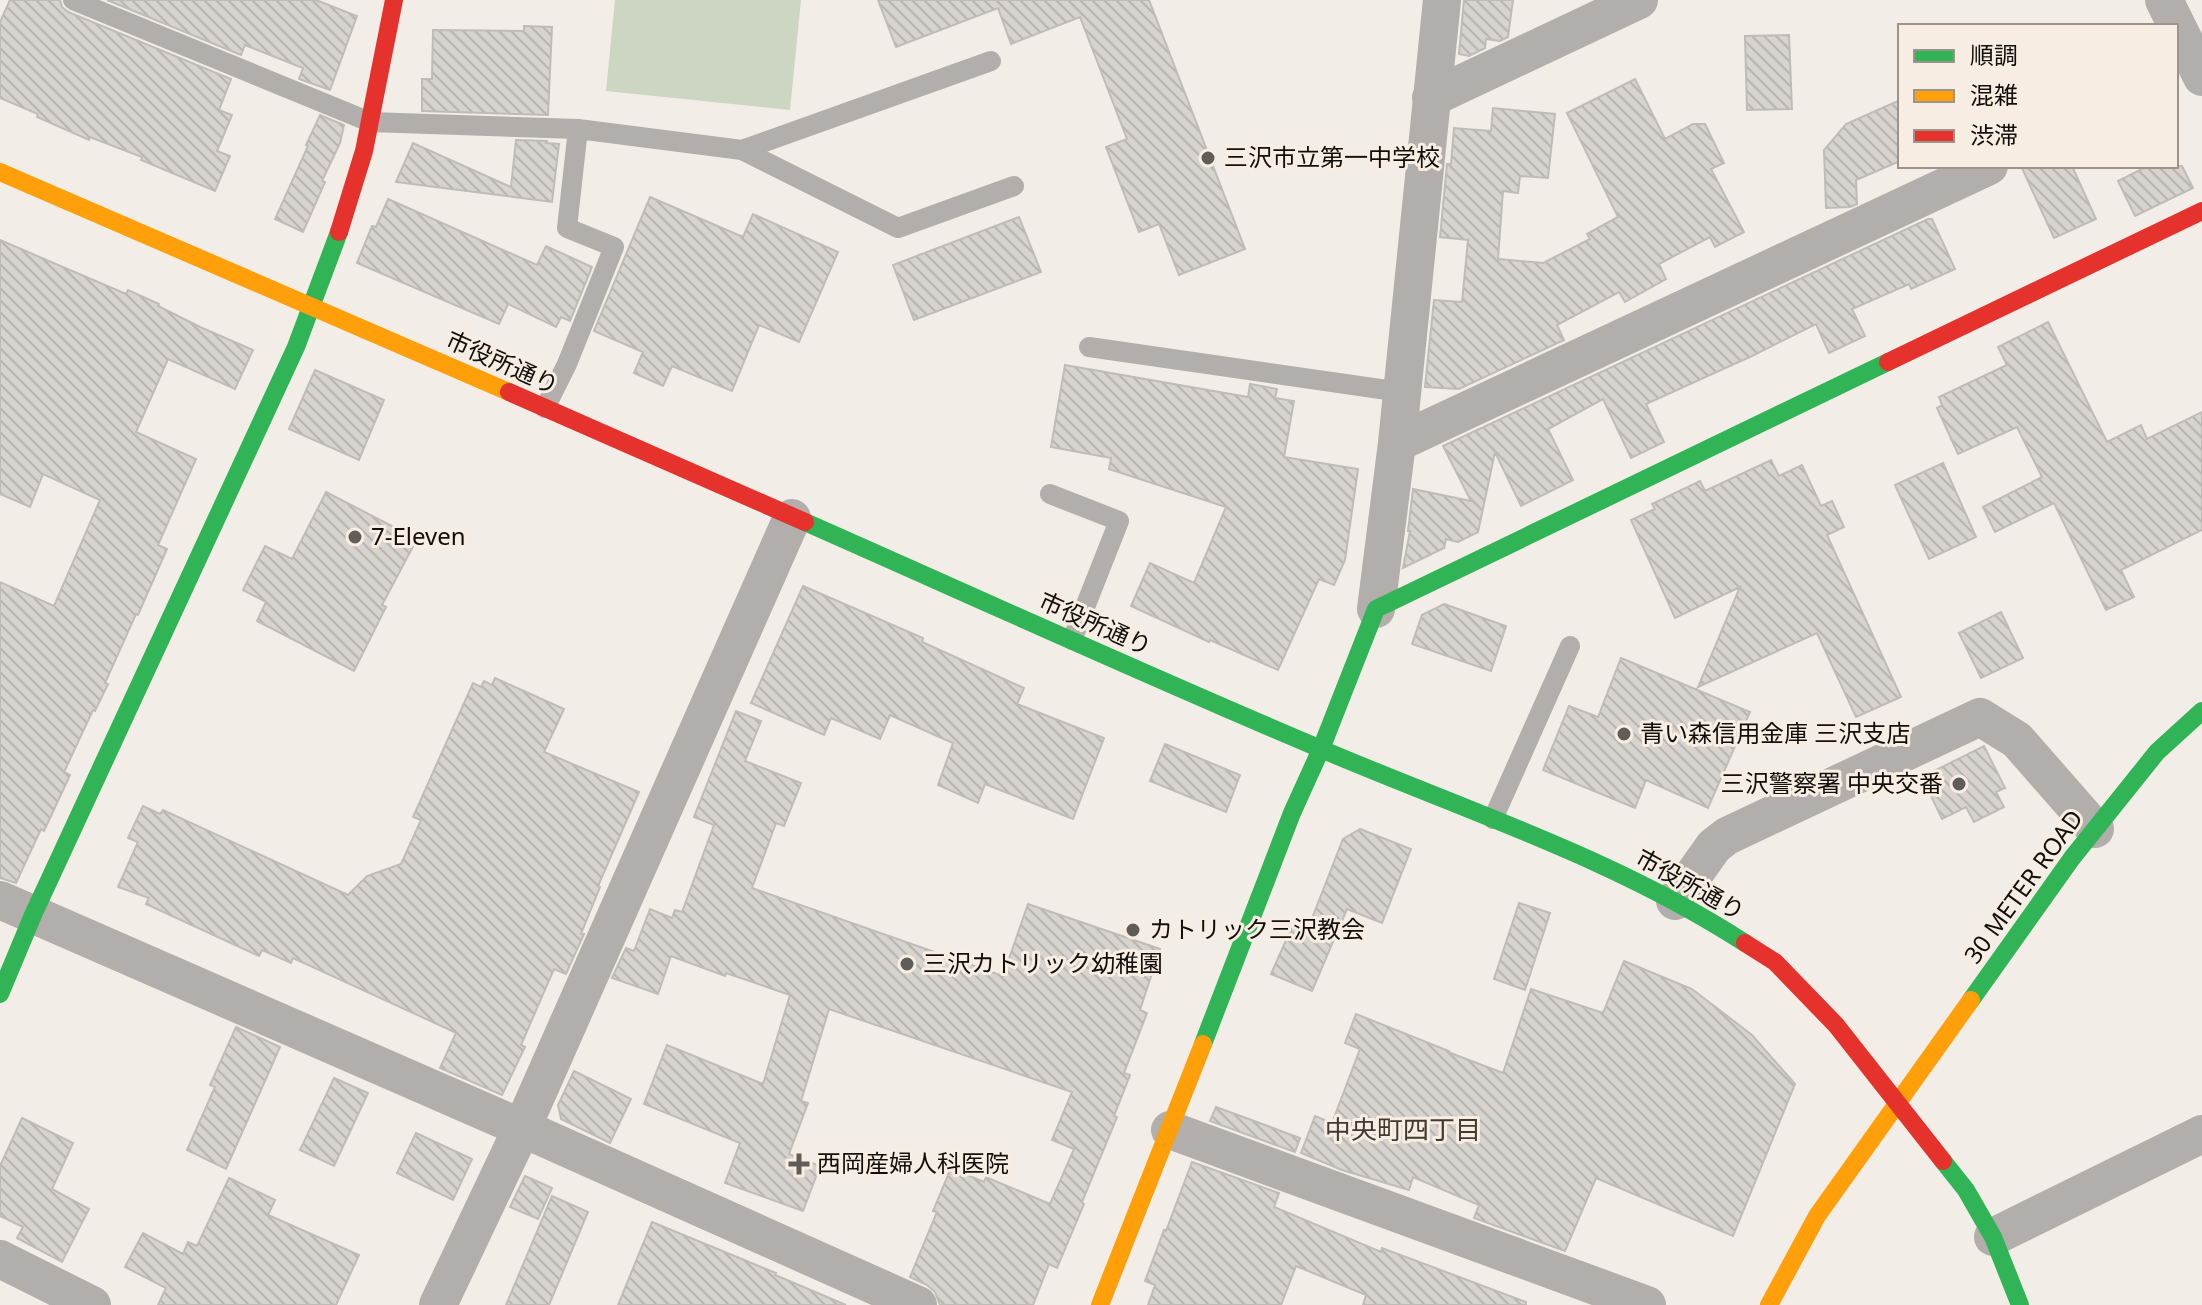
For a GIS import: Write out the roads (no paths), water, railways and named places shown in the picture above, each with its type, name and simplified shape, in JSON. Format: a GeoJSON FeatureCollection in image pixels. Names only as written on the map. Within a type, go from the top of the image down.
{"type":"FeatureCollection","features":[{"type":"Feature","properties":{"kind":"street"},"geometry":{"type":"LineString","coordinates":[[0,994],[16,908],[296,347],[313,306],[364,151],[394,0]]}},
{"type":"Feature","properties":{"kind":"street"},"geometry":{"type":"LineString","coordinates":[[1100,1305],[1292,813],[1321,749],[1376,609],[1397,443],[1442,0]]}},
{"type":"Feature","properties":{"kind":"street"},"geometry":{"type":"LineString","coordinates":[[1431,98],[1639,0]]}},
{"type":"Feature","properties":{"kind":"street"},"geometry":{"type":"LineString","coordinates":[[2164,0],[2174,24]]}},
{"type":"Feature","properties":{"kind":"street"},"geometry":{"type":"LineString","coordinates":[[2178,34],[2194,72]]}},
{"type":"Feature","properties":{"kind":"street"},"geometry":{"type":"LineString","coordinates":[[1397,443],[1985,168]]}},
{"type":"Feature","properties":{"kind":"street","name":"市役所通り"},"geometry":{"type":"LineString","coordinates":[[0,172],[313,306],[1321,749],[1605,865],[1707,918],[1775,962],[1836,1025],[1966,1190],[1993,1237],[2020,1305]]}},
{"type":"Feature","properties":{"kind":"street"},"geometry":{"type":"LineString","coordinates":[[1376,609],[2202,211]]}},
{"type":"Feature","properties":{"kind":"street"},"geometry":{"type":"LineString","coordinates":[[438,1305],[522,1128],[792,518]]}},
{"type":"Feature","properties":{"kind":"street","name":"30 METER ROAD"},"geometry":{"type":"LineString","coordinates":[[1769,1305],[1817,1216],[2072,858],[2157,752],[2202,711]]}},
{"type":"Feature","properties":{"kind":"street"},"geometry":{"type":"LineString","coordinates":[[1675,901],[1714,846],[1727,836],[1980,717],[2017,740],[2095,829]]}},
{"type":"Feature","properties":{"kind":"street"},"geometry":{"type":"LineString","coordinates":[[16,908],[522,1128],[918,1305]]}},
{"type":"Feature","properties":{"kind":"street"},"geometry":{"type":"LineString","coordinates":[[1170,1130],[1647,1305]]}},
{"type":"Feature","properties":{"kind":"street"},"geometry":{"type":"LineString","coordinates":[[1993,1237],[2202,1134]]}},
{"type":"Feature","properties":{"kind":"street"},"geometry":{"type":"LineString","coordinates":[[0,1259],[92,1305]]}},
{"type":"Feature","properties":{"kind":"lane"},"geometry":{"type":"LineString","coordinates":[[73,0],[370,122],[578,129],[742,150],[898,228],[1014,186]]}},
{"type":"Feature","properties":{"kind":"lane"},"geometry":{"type":"LineString","coordinates":[[742,150],[991,61]]}},
{"type":"Feature","properties":{"kind":"lane"},"geometry":{"type":"LineString","coordinates":[[545,408],[567,364],[614,247],[567,228],[578,129]]}},
{"type":"Feature","properties":{"kind":"lane"},"geometry":{"type":"LineString","coordinates":[[1089,347],[1401,392]]}},
{"type":"Feature","properties":{"kind":"lane"},"geometry":{"type":"LineString","coordinates":[[1050,494],[1119,521],[1072,640]]}},
{"type":"Feature","properties":{"kind":"lane"},"geometry":{"type":"LineString","coordinates":[[1493,819],[1570,646]]}},
{"type":"Feature","properties":{"kind":"place","name":"三沢市立第一中学校"},"geometry":{"type":"Point","coordinates":[1208,158]}},
{"type":"Feature","properties":{"kind":"place","name":"7-Eleven"},"geometry":{"type":"Point","coordinates":[355,537]}},
{"type":"Feature","properties":{"kind":"place","name":"青い森信用金庫 三沢支店"},"geometry":{"type":"Point","coordinates":[1624,734]}},
{"type":"Feature","properties":{"kind":"place","name":"三沢警察署 中央交番"},"geometry":{"type":"Point","coordinates":[1959,784]}},
{"type":"Feature","properties":{"kind":"place","name":"カトリック三沢教会"},"geometry":{"type":"Point","coordinates":[1133,930]}},
{"type":"Feature","properties":{"kind":"place","name":"三沢カトリック幼稚園"},"geometry":{"type":"Point","coordinates":[907,964]}},
{"type":"Feature","properties":{"kind":"place","name":"西岡産婦人科医院"},"geometry":{"type":"Point","coordinates":[799,1164]}},
{"type":"Feature","properties":{"kind":"district","name":"中央町四丁目"},"geometry":{"type":"Point","coordinates":[1403,1130]}}]}
